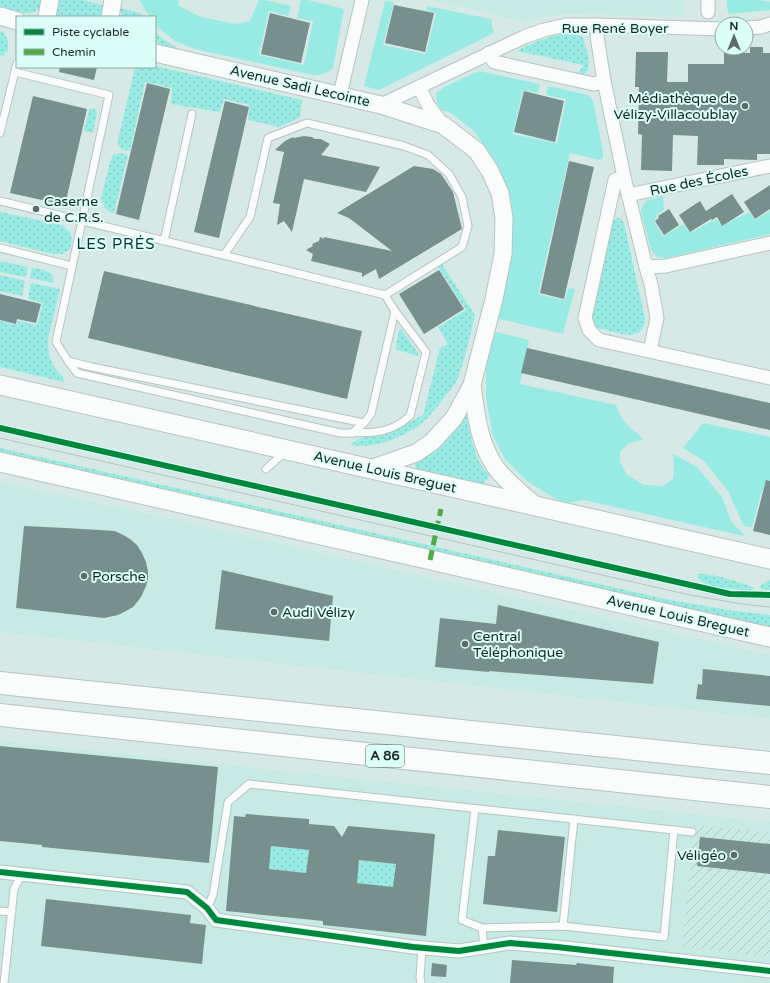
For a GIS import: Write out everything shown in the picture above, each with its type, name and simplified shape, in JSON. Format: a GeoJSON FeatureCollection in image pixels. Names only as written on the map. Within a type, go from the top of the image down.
{"type":"FeatureCollection","features":[{"type":"Feature","properties":{"kind":"highway","name":"A 86"},"geometry":{"type":"LineString","coordinates":[[0,683],[770,763]]}},
{"type":"Feature","properties":{"kind":"highway","name":"A 86"},"geometry":{"type":"LineString","coordinates":[[0,715],[770,797]]}},
{"type":"Feature","properties":{"kind":"main road","name":"Avenue Louis Breguet"},"geometry":{"type":"LineString","coordinates":[[0,385],[770,559]]}},
{"type":"Feature","properties":{"kind":"main road","name":"Avenue Louis Breguet"},"geometry":{"type":"LineString","coordinates":[[0,462],[770,637]]}},
{"type":"Feature","properties":{"kind":"street"},"geometry":{"type":"LineString","coordinates":[[47,16],[50,0]]}},
{"type":"Feature","properties":{"kind":"street"},"geometry":{"type":"LineString","coordinates":[[110,16],[113,0]]}},
{"type":"Feature","properties":{"kind":"street"},"geometry":{"type":"LineString","coordinates":[[340,95],[362,0]]}},
{"type":"Feature","properties":{"kind":"street"},"geometry":{"type":"LineString","coordinates":[[0,16],[16,21]]}},
{"type":"Feature","properties":{"kind":"street"},"geometry":{"type":"LineString","coordinates":[[754,27],[770,24]]}},
{"type":"Feature","properties":{"kind":"street","name":"Rue René Boyer"},"geometry":{"type":"LineString","coordinates":[[382,105],[489,53],[544,30],[566,25],[714,29]]}},
{"type":"Feature","properties":{"kind":"street"},"geometry":{"type":"LineString","coordinates":[[597,25],[597,36],[604,81],[628,195],[651,284],[657,318],[650,351]]}},
{"type":"Feature","properties":{"kind":"street","name":"Avenue Sadi Lecointe"},"geometry":{"type":"LineString","coordinates":[[156,53],[382,105],[443,125]]}},
{"type":"Feature","properties":{"kind":"street"},"geometry":{"type":"LineString","coordinates":[[489,53],[494,62],[594,84],[604,81]]}},
{"type":"Feature","properties":{"kind":"street","name":"Avenue Sadi Lecointe"},"geometry":{"type":"LineString","coordinates":[[370,469],[416,453],[432,442],[454,418],[472,385],[494,299],[503,254],[504,218],[500,194],[490,171],[476,151],[443,125],[428,105],[419,87]]}},
{"type":"Feature","properties":{"kind":"street","name":"Rue des Écoles"},"geometry":{"type":"LineString","coordinates":[[628,195],[770,166]]}},
{"type":"Feature","properties":{"kind":"street"},"geometry":{"type":"LineString","coordinates":[[624,177],[615,180],[605,222],[585,318],[589,330],[599,340],[770,378]]}},
{"type":"Feature","properties":{"kind":"street"},"geometry":{"type":"LineString","coordinates":[[646,267],[666,266],[770,243]]}},
{"type":"Feature","properties":{"kind":"street","name":"Avenue Sadi Lecointe"},"geometry":{"type":"LineString","coordinates":[[472,385],[478,428],[494,465],[501,474],[536,506]]}},
{"type":"Feature","properties":{"kind":"street"},"geometry":{"type":"LineString","coordinates":[[0,872],[187,892],[207,908],[216,920],[422,948],[459,951],[510,943],[526,944],[770,971]]}},
{"type":"Feature","properties":{"kind":"lane"},"geometry":{"type":"LineString","coordinates":[[0,133],[2,116],[16,68]]}},
{"type":"Feature","properties":{"kind":"lane"},"geometry":{"type":"LineString","coordinates":[[15,72],[109,95],[56,342],[77,373],[340,432],[375,432],[387,429],[402,423],[410,416],[426,352],[394,311],[385,295]]}},
{"type":"Feature","properties":{"kind":"lane"},"geometry":{"type":"LineString","coordinates":[[164,241],[192,114]]}},
{"type":"Feature","properties":{"kind":"lane"},"geometry":{"type":"LineString","coordinates":[[0,201],[385,295],[462,247],[468,226],[462,197],[449,174],[428,156],[397,144],[307,123],[268,138],[250,217],[224,255]]}},
{"type":"Feature","properties":{"kind":"lane"},"geometry":{"type":"LineString","coordinates":[[0,248],[72,266]]}},
{"type":"Feature","properties":{"kind":"lane"},"geometry":{"type":"LineString","coordinates":[[352,432],[364,423],[371,414],[394,311]]}},
{"type":"Feature","properties":{"kind":"lane"},"geometry":{"type":"LineString","coordinates":[[68,361],[364,423]]}},
{"type":"Feature","properties":{"kind":"lane"},"geometry":{"type":"LineString","coordinates":[[266,469],[287,450]]}},
{"type":"Feature","properties":{"kind":"lane"},"geometry":{"type":"LineString","coordinates":[[207,908],[213,895],[228,802],[249,784],[692,832]]}},
{"type":"Feature","properties":{"kind":"lane"},"geometry":{"type":"LineString","coordinates":[[476,809],[462,920],[482,928],[563,926],[664,937],[674,830]]}},
{"type":"Feature","properties":{"kind":"lane"},"geometry":{"type":"LineString","coordinates":[[563,926],[574,819]]}},
{"type":"Feature","properties":{"kind":"lane"},"geometry":{"type":"LineString","coordinates":[[4,983],[14,889],[22,874]]}},
{"type":"Feature","properties":{"kind":"lane"},"geometry":{"type":"LineString","coordinates":[[0,911],[12,912]]}},
{"type":"Feature","properties":{"kind":"lane"},"geometry":{"type":"LineString","coordinates":[[482,928],[484,947]]}},
{"type":"Feature","properties":{"kind":"lane"},"geometry":{"type":"LineString","coordinates":[[421,983],[422,948]]}},
{"type":"Feature","properties":{"kind":"shaded area"},"geometry":{"type":"Polygon","coordinates":[[[0,0],[43,0],[39,9],[35,12],[25,13],[0,8],[0,0]]]}},
{"type":"Feature","properties":{"kind":"shaded area"},"geometry":{"type":"Polygon","coordinates":[[[56,0],[82,0],[106,6],[104,16],[55,15],[56,0]]]}},
{"type":"Feature","properties":{"kind":"shaded area"},"geometry":{"type":"Polygon","coordinates":[[[140,0],[178,0],[179,6],[201,17],[236,24],[250,21],[259,0],[291,6],[288,16],[269,11],[259,55],[304,65],[313,21],[297,18],[301,0],[308,0],[344,9],[333,68],[324,74],[313,75],[195,49],[175,41],[156,26],[156,16],[149,16],[140,0]]]}},
{"type":"Feature","properties":{"kind":"shaded area"},"geometry":{"type":"Polygon","coordinates":[[[431,0],[684,0],[684,17],[567,14],[544,16],[525,22],[431,0]]]}},
{"type":"Feature","properties":{"kind":"shaded area"},"geometry":{"type":"Polygon","coordinates":[[[727,0],[757,0],[770,2],[770,10],[729,14],[727,0]]]}},
{"type":"Feature","properties":{"kind":"shaded area"},"geometry":{"type":"Polygon","coordinates":[[[385,1],[394,2],[383,45],[426,54],[436,13],[426,10],[427,6],[491,19],[494,33],[379,90],[364,86],[385,1]]]}},
{"type":"Feature","properties":{"kind":"shaded area"},"geometry":{"type":"Polygon","coordinates":[[[120,8],[140,13],[142,16],[122,16],[120,8]]]}},
{"type":"Feature","properties":{"kind":"shaded area"},"geometry":{"type":"Polygon","coordinates":[[[0,31],[4,32],[8,41],[8,52],[6,51],[4,56],[1,55],[0,57],[0,31]]]}},
{"type":"Feature","properties":{"kind":"shaded area"},"geometry":{"type":"Polygon","coordinates":[[[156,33],[163,39],[179,49],[156,43],[156,33]]]}},
{"type":"Feature","properties":{"kind":"shaded area"},"geometry":{"type":"Polygon","coordinates":[[[562,34],[578,34],[583,38],[589,59],[588,70],[584,74],[578,73],[584,65],[517,51],[528,45],[562,34]]]}},
{"type":"Feature","properties":{"kind":"shaded area"},"geometry":{"type":"Polygon","coordinates":[[[156,66],[302,100],[300,117],[280,127],[248,120],[250,105],[224,99],[220,112],[171,104],[172,88],[145,82],[130,151],[122,149],[118,145],[118,140],[136,68],[156,68],[156,66]]]}},
{"type":"Feature","properties":{"kind":"shaded area"},"geometry":{"type":"Polygon","coordinates":[[[479,71],[540,84],[538,93],[523,90],[513,134],[557,143],[566,99],[546,95],[548,86],[588,95],[593,100],[603,158],[600,160],[570,153],[538,294],[565,300],[568,288],[575,289],[563,334],[495,318],[510,261],[513,228],[509,193],[497,166],[475,132],[451,113],[441,110],[437,103],[436,93],[444,87],[479,71]]]}},
{"type":"Feature","properties":{"kind":"shaded area"},"geometry":{"type":"Polygon","coordinates":[[[89,109],[94,109],[97,112],[93,133],[84,131],[89,109]]]}},
{"type":"Feature","properties":{"kind":"shaded area"},"geometry":{"type":"Polygon","coordinates":[[[120,153],[128,155],[114,213],[109,212],[101,199],[110,162],[113,155],[120,153]]]}},
{"type":"Feature","properties":{"kind":"shaded area"},"geometry":{"type":"Polygon","coordinates":[[[663,196],[664,210],[656,215],[657,218],[654,221],[663,236],[684,224],[690,233],[716,219],[722,226],[749,212],[755,220],[770,211],[770,234],[666,258],[658,257],[653,253],[650,246],[641,212],[642,206],[648,200],[663,196]]]}},
{"type":"Feature","properties":{"kind":"shaded area"},"geometry":{"type":"Polygon","coordinates":[[[0,212],[61,225],[70,232],[72,241],[70,249],[62,254],[53,254],[0,241],[0,212]]]}},
{"type":"Feature","properties":{"kind":"shaded area"},"geometry":{"type":"Polygon","coordinates":[[[617,218],[621,219],[624,223],[645,318],[640,332],[628,335],[599,328],[594,323],[593,319],[593,312],[612,223],[617,218]]]}},
{"type":"Feature","properties":{"kind":"shaded area"},"geometry":{"type":"Polygon","coordinates":[[[0,261],[28,267],[26,277],[0,272],[0,261]]]}},
{"type":"Feature","properties":{"kind":"shaded area"},"geometry":{"type":"Polygon","coordinates":[[[441,263],[475,315],[465,356],[457,380],[432,414],[414,429],[399,437],[375,445],[350,445],[369,435],[379,435],[391,431],[423,415],[440,348],[448,344],[438,327],[466,310],[437,265],[441,263]]]}},
{"type":"Feature","properties":{"kind":"shaded area"},"geometry":{"type":"Polygon","coordinates":[[[32,268],[44,270],[50,273],[54,283],[30,278],[32,268]]]}},
{"type":"Feature","properties":{"kind":"shaded area"},"geometry":{"type":"Polygon","coordinates":[[[0,275],[25,281],[22,296],[0,291],[0,275]]]}},
{"type":"Feature","properties":{"kind":"shaded area"},"geometry":{"type":"Polygon","coordinates":[[[31,283],[60,289],[48,339],[49,354],[53,365],[63,376],[64,382],[0,367],[0,321],[17,325],[18,321],[37,325],[43,303],[28,299],[31,283]]]}},
{"type":"Feature","properties":{"kind":"shaded area"},"geometry":{"type":"Polygon","coordinates":[[[401,329],[418,353],[418,356],[395,349],[399,330],[401,329]]]}},
{"type":"Feature","properties":{"kind":"shaded area"},"geometry":{"type":"Polygon","coordinates":[[[493,331],[529,340],[520,384],[616,405],[624,422],[643,440],[629,443],[620,452],[620,462],[627,475],[644,485],[663,486],[673,479],[673,454],[697,467],[722,497],[731,521],[744,536],[584,500],[568,503],[554,498],[527,481],[505,459],[493,436],[486,398],[486,368],[493,331]]]}},
{"type":"Feature","properties":{"kind":"shaded area"},"geometry":{"type":"Polygon","coordinates":[[[466,414],[475,453],[484,469],[490,475],[483,484],[416,469],[415,460],[466,414]]]}},
{"type":"Feature","properties":{"kind":"shaded area"},"geometry":{"type":"Polygon","coordinates":[[[703,423],[770,437],[770,491],[762,490],[752,527],[744,526],[728,491],[704,461],[683,448],[703,423]]]}},
{"type":"Feature","properties":{"kind":"shaded area"},"geometry":{"type":"Polygon","coordinates":[[[0,448],[665,599],[728,610],[770,615],[770,629],[0,455],[0,448]]]}},
{"type":"Feature","properties":{"kind":"shaded area"},"geometry":{"type":"Polygon","coordinates":[[[0,482],[176,520],[770,655],[770,719],[0,632],[0,482]]]}},
{"type":"Feature","properties":{"kind":"shaded area"},"geometry":{"type":"Polygon","coordinates":[[[698,574],[726,578],[754,588],[752,590],[747,590],[727,589],[712,586],[701,580],[697,576],[698,574]]]}},
{"type":"Feature","properties":{"kind":"shaded area"},"geometry":{"type":"Polygon","coordinates":[[[770,580],[770,590],[760,588],[761,585],[770,580]]]}},
{"type":"Feature","properties":{"kind":"shaded area"},"geometry":{"type":"Polygon","coordinates":[[[0,741],[770,822],[770,983],[0,983],[0,741]]]}},
{"type":"Feature","properties":{"kind":"shaded area"},"geometry":{"type":"Polygon","coordinates":[[[694,825],[770,833],[770,957],[682,947],[694,825]]]}},
{"type":"Feature","properties":{"kind":"shaded area"},"geometry":{"type":"Polygon","coordinates":[[[271,846],[309,850],[306,873],[269,869],[271,846]]]}},
{"type":"Feature","properties":{"kind":"shaded area"},"geometry":{"type":"Polygon","coordinates":[[[359,860],[396,864],[393,887],[357,883],[359,860]]]}},
{"type":"Feature","properties":{"kind":"building"},"geometry":{"type":"Polygon","coordinates":[[[394,5],[434,13],[425,52],[385,43],[394,5]]]}},
{"type":"Feature","properties":{"kind":"building"},"geometry":{"type":"Polygon","coordinates":[[[270,13],[310,23],[301,63],[261,54],[270,13]]]}},
{"type":"Feature","properties":{"kind":"building"},"geometry":{"type":"Polygon","coordinates":[[[754,47],[763,47],[763,53],[770,53],[770,154],[757,154],[757,160],[724,159],[724,165],[697,165],[698,136],[673,135],[672,171],[641,170],[642,135],[638,134],[639,87],[635,87],[636,52],[668,52],[667,82],[688,82],[688,64],[724,64],[724,56],[754,56],[754,47]]]}},
{"type":"Feature","properties":{"kind":"building"},"geometry":{"type":"Polygon","coordinates":[[[60,68],[97,68],[94,80],[59,72],[60,68]]]}},
{"type":"Feature","properties":{"kind":"building"},"geometry":{"type":"Polygon","coordinates":[[[147,83],[170,89],[139,220],[116,214],[147,83]]]}},
{"type":"Feature","properties":{"kind":"building"},"geometry":{"type":"Polygon","coordinates":[[[524,91],[564,101],[555,142],[514,132],[524,91]]]}},
{"type":"Feature","properties":{"kind":"building"},"geometry":{"type":"Polygon","coordinates":[[[33,96],[87,109],[65,205],[10,193],[33,96]]]}},
{"type":"Feature","properties":{"kind":"building"},"geometry":{"type":"Polygon","coordinates":[[[225,101],[249,107],[219,238],[194,232],[225,101]]]}},
{"type":"Feature","properties":{"kind":"building"},"geometry":{"type":"Polygon","coordinates":[[[304,136],[321,139],[330,144],[321,155],[380,167],[366,192],[304,179],[292,232],[284,221],[277,225],[280,204],[273,203],[284,152],[275,150],[285,141],[293,137],[304,136]]]}},
{"type":"Feature","properties":{"kind":"building"},"geometry":{"type":"Polygon","coordinates":[[[569,161],[594,167],[564,299],[540,293],[569,161]]]}},
{"type":"Feature","properties":{"kind":"building"},"geometry":{"type":"Polygon","coordinates":[[[414,166],[433,169],[441,174],[453,192],[462,229],[379,279],[376,269],[362,277],[362,273],[311,261],[313,254],[306,250],[313,246],[312,244],[319,241],[320,237],[392,251],[349,218],[337,213],[414,166]]]}},
{"type":"Feature","properties":{"kind":"building"},"geometry":{"type":"Polygon","coordinates":[[[770,185],[770,209],[755,219],[744,202],[770,185]]]}},
{"type":"Feature","properties":{"kind":"building"},"geometry":{"type":"Polygon","coordinates":[[[732,194],[744,212],[722,226],[717,217],[712,220],[708,215],[711,219],[690,232],[679,215],[700,201],[706,211],[732,194]]]}},
{"type":"Feature","properties":{"kind":"building"},"geometry":{"type":"Polygon","coordinates":[[[669,209],[679,225],[664,235],[655,221],[659,218],[658,216],[669,209]]]}},
{"type":"Feature","properties":{"kind":"building"},"geometry":{"type":"Polygon","coordinates":[[[439,270],[464,309],[424,334],[399,294],[439,270]]]}},
{"type":"Feature","properties":{"kind":"building"},"geometry":{"type":"Polygon","coordinates":[[[104,271],[362,331],[347,399],[88,338],[104,271]]]}},
{"type":"Feature","properties":{"kind":"building"},"geometry":{"type":"Polygon","coordinates":[[[0,294],[41,304],[36,323],[17,319],[16,324],[0,320],[0,294]]]}},
{"type":"Feature","properties":{"kind":"building"},"geometry":{"type":"Polygon","coordinates":[[[527,348],[770,403],[770,430],[521,373],[527,348]]]}},
{"type":"Feature","properties":{"kind":"building"},"geometry":{"type":"Polygon","coordinates":[[[766,480],[770,481],[770,535],[753,531],[766,480]]]}},
{"type":"Feature","properties":{"kind":"building","name":"Porsche"},"geometry":{"type":"Polygon","coordinates":[[[24,526],[115,531],[130,539],[137,545],[142,553],[148,572],[148,579],[141,597],[133,607],[118,615],[104,618],[16,608],[24,526]]]}},
{"type":"Feature","properties":{"kind":"building","name":"Audi Vélizy"},"geometry":{"type":"Polygon","coordinates":[[[222,570],[333,596],[329,641],[215,629],[222,570]]]}},
{"type":"Feature","properties":{"kind":"building"},"geometry":{"type":"Polygon","coordinates":[[[498,605],[659,642],[653,684],[435,667],[440,618],[496,624],[498,605]]]}},
{"type":"Feature","properties":{"kind":"building"},"geometry":{"type":"Polygon","coordinates":[[[703,669],[770,676],[770,706],[696,699],[698,684],[702,685],[703,669]]]}},
{"type":"Feature","properties":{"kind":"building"},"geometry":{"type":"Polygon","coordinates":[[[0,746],[218,767],[209,863],[42,847],[42,845],[0,841],[0,746]]]}},
{"type":"Feature","properties":{"kind":"building"},"geometry":{"type":"Polygon","coordinates":[[[246,814],[309,819],[309,824],[334,826],[342,837],[348,826],[435,834],[426,936],[323,925],[323,921],[226,911],[234,816],[245,817],[246,814]],[[271,846],[269,869],[306,873],[309,850],[271,846]],[[359,860],[357,883],[393,887],[396,864],[359,860]]]}},
{"type":"Feature","properties":{"kind":"building"},"geometry":{"type":"Polygon","coordinates":[[[498,830],[565,837],[557,912],[483,904],[488,856],[495,856],[498,830]]]}},
{"type":"Feature","properties":{"kind":"building","name":"Véligéo"},"geometry":{"type":"Polygon","coordinates":[[[700,837],[770,844],[770,874],[697,866],[700,837]]]}},
{"type":"Feature","properties":{"kind":"building"},"geometry":{"type":"Polygon","coordinates":[[[46,899],[191,915],[190,923],[206,925],[202,964],[41,946],[46,899]]]}},
{"type":"Feature","properties":{"kind":"building"},"geometry":{"type":"Polygon","coordinates":[[[512,960],[576,965],[577,963],[614,967],[613,983],[510,983],[512,960]]]}},
{"type":"Feature","properties":{"kind":"building"},"geometry":{"type":"Polygon","coordinates":[[[432,963],[447,965],[446,977],[431,976],[432,963]]]}},
{"type":"Feature","properties":{"kind":"tram line"},"geometry":{"type":"LineString","coordinates":[[0,438],[690,595],[770,607]]}},
{"type":"Feature","properties":{"kind":"marked path"},"geometry":{"type":"LineString","coordinates":[[430,560],[441,509]]}},
{"type":"Feature","properties":{"kind":"cycle path"},"geometry":{"type":"LineString","coordinates":[[0,428],[730,594],[770,595]]}},
{"type":"Feature","properties":{"kind":"cycle path"},"geometry":{"type":"LineString","coordinates":[[0,872],[187,892],[207,908],[216,920],[413,947],[459,951],[510,943],[770,971]]}},
{"type":"Feature","properties":{"kind":"place","name":"Médiathèque de Vélizy-Villacoublay"},"geometry":{"type":"Point","coordinates":[745,106]}},
{"type":"Feature","properties":{"kind":"place","name":"Caserne de C.R.S."},"geometry":{"type":"Point","coordinates":[36,209]}},
{"type":"Feature","properties":{"kind":"place","name":"Porsche"},"geometry":{"type":"Point","coordinates":[84,576]}},
{"type":"Feature","properties":{"kind":"place","name":"Audi Vélizy"},"geometry":{"type":"Point","coordinates":[274,612]}},
{"type":"Feature","properties":{"kind":"place","name":"Central Téléphonique"},"geometry":{"type":"Point","coordinates":[465,644]}},
{"type":"Feature","properties":{"kind":"place","name":"Véligéo"},"geometry":{"type":"Point","coordinates":[734,855]}},
{"type":"Feature","properties":{"kind":"district","name":"LES PRÉS"},"geometry":{"type":"Point","coordinates":[116,244]}}]}
